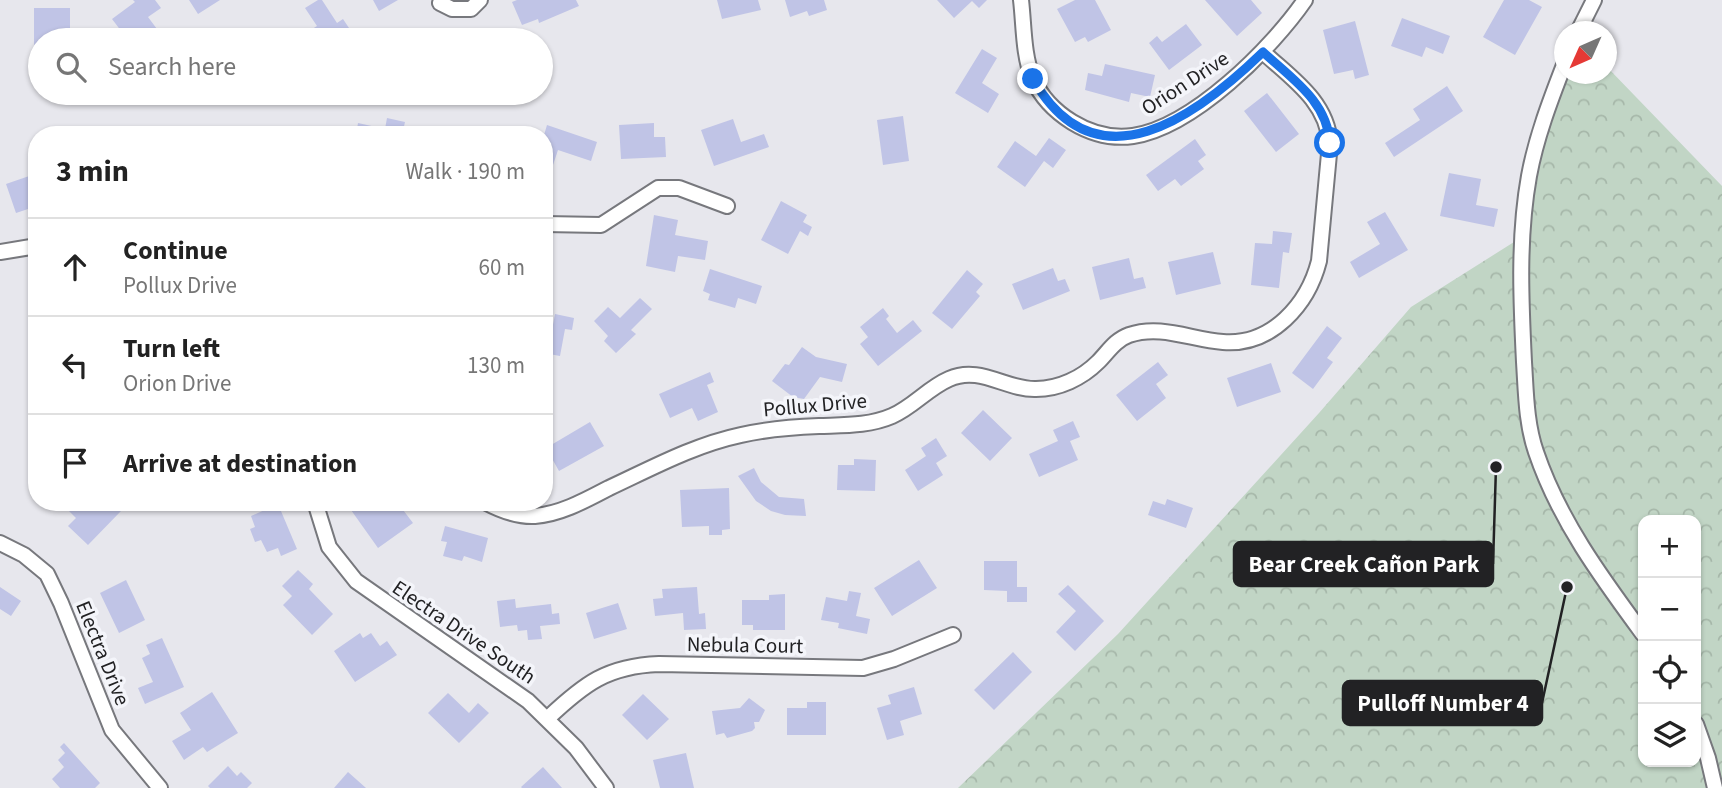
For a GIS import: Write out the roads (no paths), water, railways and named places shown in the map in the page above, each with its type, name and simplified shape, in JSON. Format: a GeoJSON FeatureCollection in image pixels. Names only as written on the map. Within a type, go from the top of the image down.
{"type":"FeatureCollection","features":[{"type":"Feature","properties":{"kind":"street"},"geometry":{"type":"LineString","coordinates":[[440,3],[452,9],[471,9],[480,0]]}},
{"type":"Feature","properties":{"kind":"street","name":"Orion Drive"},"geometry":{"type":"LineString","coordinates":[[1021,0],[1028,62],[1033,79],[1053,108],[1083,129],[1097,134],[1131,136],[1163,126],[1218,92],[1263,52],[1306,0]]}},
{"type":"Feature","properties":{"kind":"street"},"geometry":{"type":"LineString","coordinates":[[1584,21],[1594,0]]}},
{"type":"Feature","properties":{"kind":"street","name":"Pollux Drive"},"geometry":{"type":"LineString","coordinates":[[505,511],[534,516],[561,510],[685,452],[720,440],[765,430],[862,424],[891,417],[949,379],[961,376],[973,374],[1025,389],[1050,388],[1076,378],[1098,362],[1119,341],[1141,332],[1166,332],[1225,343],[1261,336],[1290,316],[1315,279],[1330,143],[1329,129],[1319,105],[1263,52]]}},
{"type":"Feature","properties":{"kind":"street"},"geometry":{"type":"LineString","coordinates":[[1557,84],[1539,135],[1529,174],[1522,237],[1522,330],[1527,403],[1535,449],[1559,508],[1591,563],[1638,627]]}},
{"type":"Feature","properties":{"kind":"street"},"geometry":{"type":"LineString","coordinates":[[553,224],[601,225],[658,188],[679,188],[727,206]]}},
{"type":"Feature","properties":{"kind":"street"},"geometry":{"type":"LineString","coordinates":[[0,252],[28,247]]}},
{"type":"Feature","properties":{"kind":"street","name":"Electra Drive South"},"geometry":{"type":"LineString","coordinates":[[318,511],[329,547],[341,566],[356,581],[505,682],[548,718],[576,748],[606,788]]}},
{"type":"Feature","properties":{"kind":"street","name":"Electra Drive"},"geometry":{"type":"LineString","coordinates":[[0,542],[24,555],[47,574],[113,730],[160,788]]}},
{"type":"Feature","properties":{"kind":"street","name":"Nebula Court"},"geometry":{"type":"LineString","coordinates":[[548,718],[596,678],[629,666],[659,664],[863,668],[894,659],[953,635]]}},
{"type":"Feature","properties":{"kind":"street"},"geometry":{"type":"LineString","coordinates":[[1701,738],[1715,788]]}},
{"type":"Feature","properties":{"kind":"place","name":"Bear Creek Cañon Park"},"geometry":{"type":"Point","coordinates":[1496,467]}},
{"type":"Feature","properties":{"kind":"place","name":"Pulloff Number 4"},"geometry":{"type":"Point","coordinates":[1567,587]}}]}
